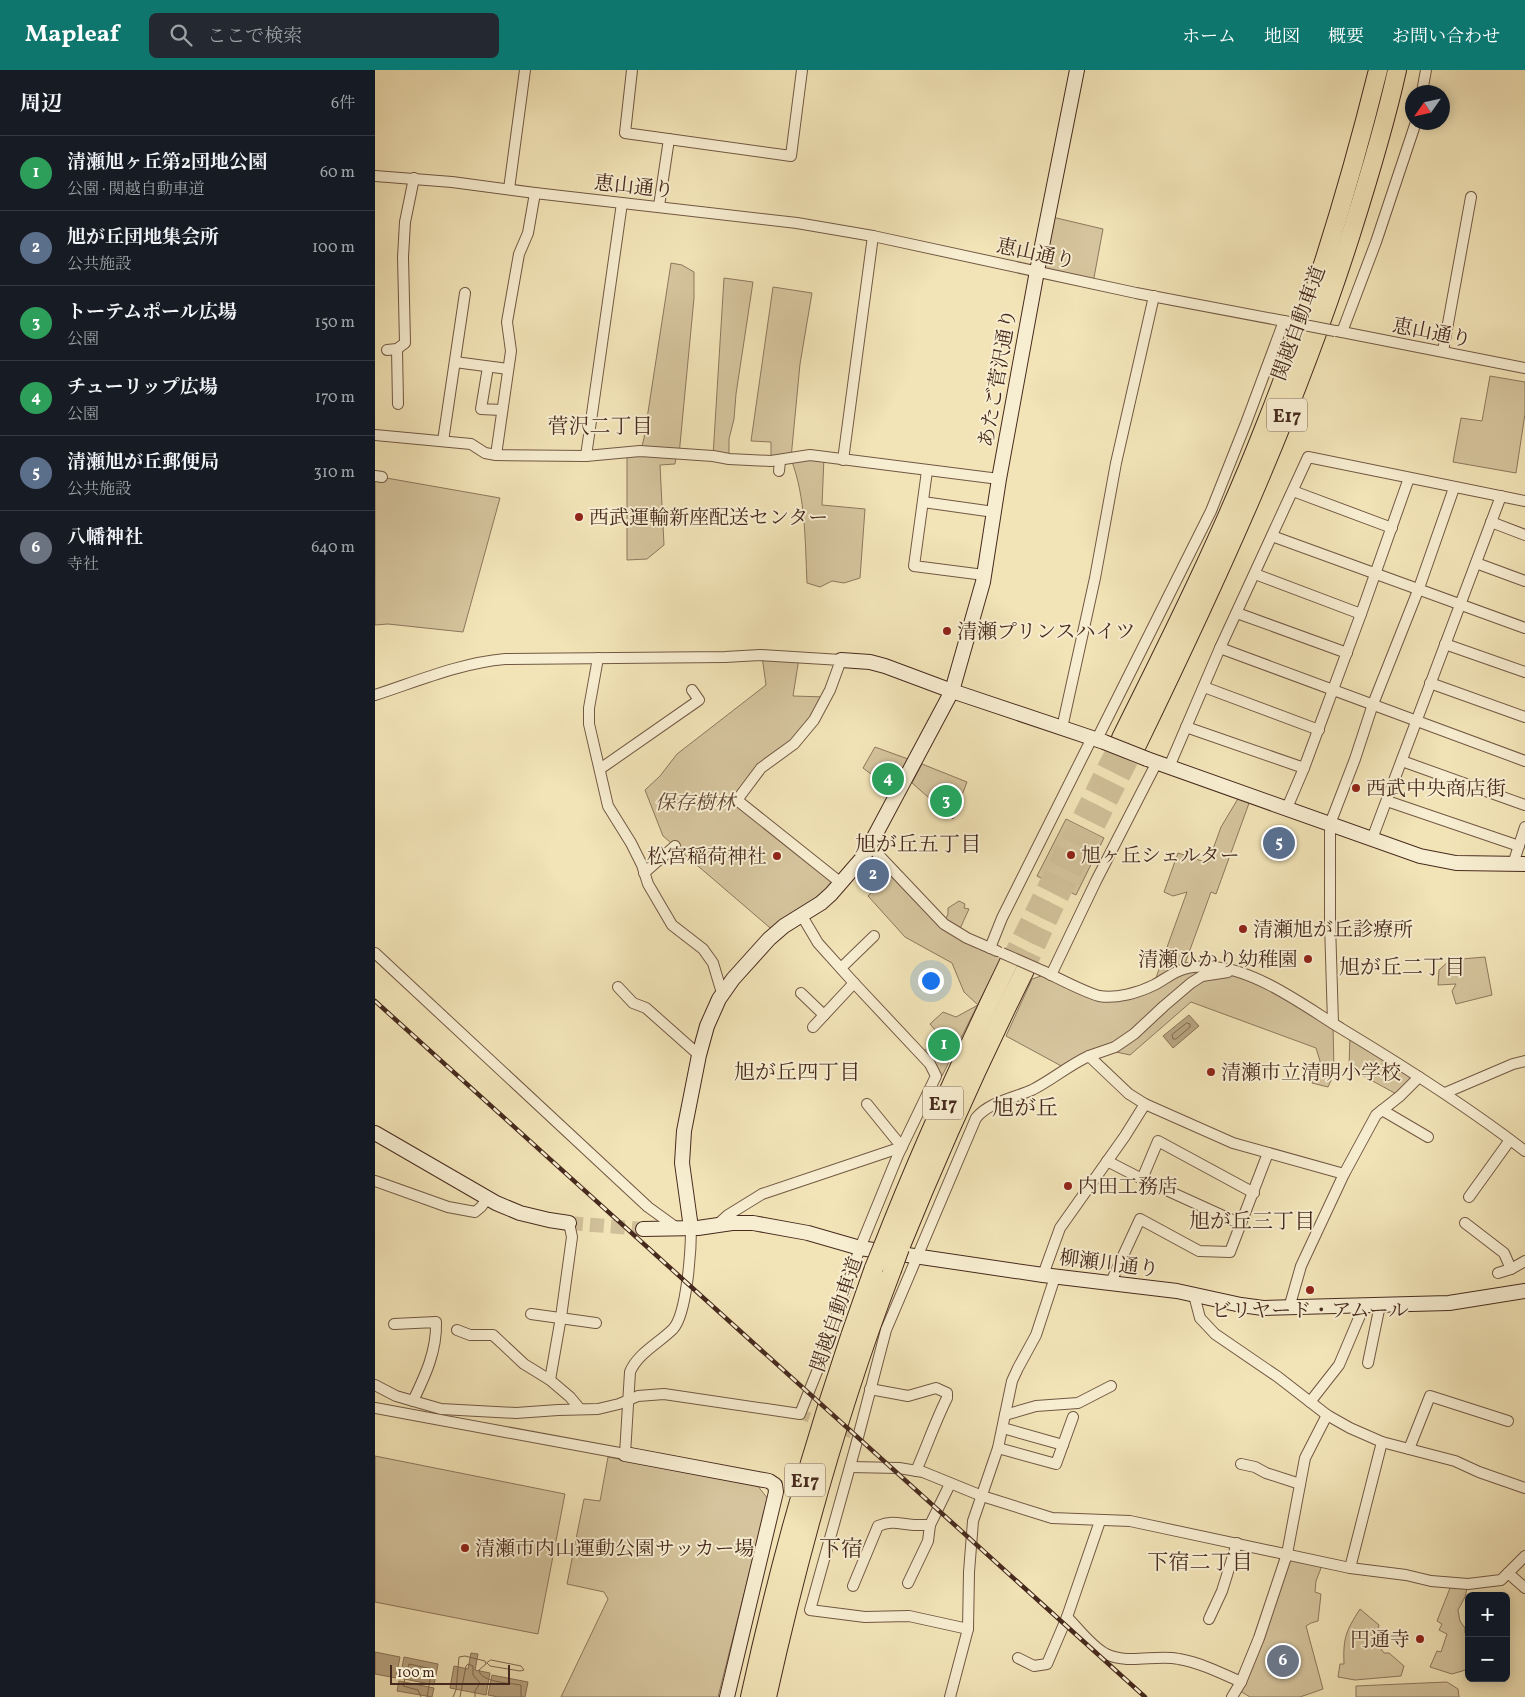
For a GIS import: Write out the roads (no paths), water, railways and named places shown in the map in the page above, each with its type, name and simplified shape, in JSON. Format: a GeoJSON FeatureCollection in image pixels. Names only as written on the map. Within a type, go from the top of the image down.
{"type":"FeatureCollection","features":[{"type":"Feature","properties":{"kind":"highway","name":"関越自動車道"},"geometry":{"type":"LineString","coordinates":[[1128,749],[1184,612],[1265,428],[1294,350],[1353,167],[1378,70]]}},
{"type":"Feature","properties":{"kind":"highway","name":"関越自動車道"},"geometry":{"type":"LineString","coordinates":[[1128,749],[1188,639],[1245,514],[1310,355],[1371,171],[1397,70]]}},
{"type":"Feature","properties":{"kind":"highway","name":"関越自動車道"},"geometry":{"type":"LineString","coordinates":[[767,1697],[800,1560],[830,1454],[892,1270],[891,1247],[910,1176],[980,1022],[1005,958]]}},
{"type":"Feature","properties":{"kind":"highway","name":"関越自動車道"},"geometry":{"type":"LineString","coordinates":[[750,1697],[783,1555],[814,1447],[874,1268],[891,1247],[931,1172],[1025,970]]}},
{"type":"Feature","properties":{"kind":"street"},"geometry":{"type":"LineString","coordinates":[[375,176],[414,178],[509,189],[525,70]]}},
{"type":"Feature","properties":{"kind":"street"},"geometry":{"type":"LineString","coordinates":[[632,70],[625,133],[791,156],[802,70]]}},
{"type":"Feature","properties":{"kind":"street","name":"あたご菅沢通り"},"geometry":{"type":"LineString","coordinates":[[684,1228],[682,1146],[686,1116],[707,1026],[722,993],[737,973],[769,938],[821,902],[841,883],[864,856],[953,691],[979,600],[984,575],[999,479],[1037,271],[1077,70]]}},
{"type":"Feature","properties":{"kind":"street"},"geometry":{"type":"LineString","coordinates":[[1424,85],[1426,70]]}},
{"type":"Feature","properties":{"kind":"street"},"geometry":{"type":"LineString","coordinates":[[1339,331],[1377,242],[1413,130]]}},
{"type":"Feature","properties":{"kind":"street"},"geometry":{"type":"LineString","coordinates":[[659,206],[669,139]]}},
{"type":"Feature","properties":{"kind":"street"},"geometry":{"type":"LineString","coordinates":[[398,404],[392,350],[405,343],[403,257],[405,222],[414,178]]}},
{"type":"Feature","properties":{"kind":"street","name":"恵山通り"},"geometry":{"type":"LineString","coordinates":[[509,189],[797,223],[873,236],[1154,296],[1525,368]]}},
{"type":"Feature","properties":{"kind":"street"},"geometry":{"type":"LineString","coordinates":[[496,455],[511,351],[507,322],[519,254],[528,233],[535,193]]}},
{"type":"Feature","properties":{"kind":"street"},"geometry":{"type":"LineString","coordinates":[[1443,351],[1471,197]]}},
{"type":"Feature","properties":{"kind":"street"},"geometry":{"type":"LineString","coordinates":[[586,456],[622,203]]}},
{"type":"Feature","properties":{"kind":"street"},"geometry":{"type":"LineString","coordinates":[[843,460],[873,236]]}},
{"type":"Feature","properties":{"kind":"street"},"geometry":{"type":"LineString","coordinates":[[443,441],[465,293]]}},
{"type":"Feature","properties":{"kind":"street"},"geometry":{"type":"LineString","coordinates":[[1062,728],[1095,578],[1116,463],[1154,296]]}},
{"type":"Feature","properties":{"kind":"street"},"geometry":{"type":"LineString","coordinates":[[1047,973],[1095,881],[1128,749],[1211,510],[1287,322]]}},
{"type":"Feature","properties":{"kind":"street"},"geometry":{"type":"LineString","coordinates":[[455,362],[508,369]]}},
{"type":"Feature","properties":{"kind":"street"},"geometry":{"type":"LineString","coordinates":[[487,367],[481,409],[501,410]]}},
{"type":"Feature","properties":{"kind":"street"},"geometry":{"type":"LineString","coordinates":[[375,435],[471,444],[485,453],[496,455],[586,456],[641,451],[713,456],[780,466],[810,455],[999,479]]}},
{"type":"Feature","properties":{"kind":"street"},"geometry":{"type":"LineString","coordinates":[[1186,726],[1308,457],[1525,501]]}},
{"type":"Feature","properties":{"kind":"street"},"geometry":{"type":"LineString","coordinates":[[927,470],[914,566],[984,575]]}},
{"type":"Feature","properties":{"kind":"street"},"geometry":{"type":"LineString","coordinates":[[1287,808],[1319,730],[1409,478]]}},
{"type":"Feature","properties":{"kind":"street"},"geometry":{"type":"LineString","coordinates":[[1333,1023],[1330,824],[1355,759],[1373,704],[1419,588],[1454,488]]}},
{"type":"Feature","properties":{"kind":"street"},"geometry":{"type":"LineString","coordinates":[[1293,491],[1392,528]]}},
{"type":"Feature","properties":{"kind":"street"},"geometry":{"type":"LineString","coordinates":[[1372,840],[1501,496]]}},
{"type":"Feature","properties":{"kind":"street"},"geometry":{"type":"LineString","coordinates":[[923,502],[994,512]]}},
{"type":"Feature","properties":{"kind":"street"},"geometry":{"type":"LineString","coordinates":[[1491,522],[1525,535]]}},
{"type":"Feature","properties":{"kind":"street"},"geometry":{"type":"LineString","coordinates":[[1272,536],[1525,628]]}},
{"type":"Feature","properties":{"kind":"street"},"geometry":{"type":"LineString","coordinates":[[1476,564],[1525,581]]}},
{"type":"Feature","properties":{"kind":"street"},"geometry":{"type":"LineString","coordinates":[[1255,574],[1361,614]]}},
{"type":"Feature","properties":{"kind":"street"},"geometry":{"type":"LineString","coordinates":[[1237,613],[1347,653]]}},
{"type":"Feature","properties":{"kind":"street"},"geometry":{"type":"LineString","coordinates":[[1445,644],[1525,672]]}},
{"type":"Feature","properties":{"kind":"street"},"geometry":{"type":"LineString","coordinates":[[1220,648],[1525,761]]}},
{"type":"Feature","properties":{"kind":"street"},"geometry":{"type":"LineString","coordinates":[[375,695],[482,661],[760,656],[870,662],[1128,749],[1420,856],[1456,863],[1519,864],[1519,846],[1525,827]]}},
{"type":"Feature","properties":{"kind":"street"},"geometry":{"type":"LineString","coordinates":[[598,658],[589,708],[589,724],[594,750],[601,768],[608,806],[631,843],[648,884],[672,926],[703,949],[713,963],[722,993]]}},
{"type":"Feature","properties":{"kind":"street"},"geometry":{"type":"LineString","coordinates":[[841,660],[830,690],[813,720],[794,744],[761,768],[737,800],[841,883]]}},
{"type":"Feature","properties":{"kind":"street"},"geometry":{"type":"LineString","coordinates":[[1430,683],[1525,717]]}},
{"type":"Feature","properties":{"kind":"street"},"geometry":{"type":"LineString","coordinates":[[1204,687],[1319,730]]}},
{"type":"Feature","properties":{"kind":"street"},"geometry":{"type":"LineString","coordinates":[[601,768],[699,700],[692,690]]}},
{"type":"Feature","properties":{"kind":"street"},"geometry":{"type":"LineString","coordinates":[[990,948],[1002,918],[1128,749],[1186,726],[1304,768]]}},
{"type":"Feature","properties":{"kind":"street"},"geometry":{"type":"LineString","coordinates":[[1402,761],[1525,805]]}},
{"type":"Feature","properties":{"kind":"street"},"geometry":{"type":"LineString","coordinates":[[1387,801],[1519,846]]}},
{"type":"Feature","properties":{"kind":"street"},"geometry":{"type":"LineString","coordinates":[[645,873],[675,846]]}},
{"type":"Feature","properties":{"kind":"street"},"geometry":{"type":"LineString","coordinates":[[870,846],[943,924],[990,948],[1005,958],[1047,973],[1098,995],[1114,997],[1131,994],[1153,986],[1183,969],[1195,967],[1213,966],[1264,982],[1301,1002],[1419,1077],[1525,1151]]}},
{"type":"Feature","properties":{"kind":"street"},"geometry":{"type":"LineString","coordinates":[[375,1385],[396,1396],[441,1409],[516,1413],[603,1408],[638,1396],[664,1394],[800,1414],[822,1359],[859,1248],[902,1147],[936,1076],[930,1064],[818,943],[801,916]]}},
{"type":"Feature","properties":{"kind":"street"},"geometry":{"type":"LineString","coordinates":[[841,968],[873,936]]}},
{"type":"Feature","properties":{"kind":"street"},"geometry":{"type":"LineString","coordinates":[[375,953],[648,1208],[684,1228],[691,1252],[681,1314],[673,1329],[637,1361],[630,1372],[625,1454]]}},
{"type":"Feature","properties":{"kind":"street"},"geometry":{"type":"LineString","coordinates":[[968,1629],[909,1616],[865,1617],[810,1610],[886,1330],[976,1118],[997,1104],[1032,1090],[1074,1063],[1115,1047],[1134,1034],[1184,989],[1202,976],[1233,971]]}},
{"type":"Feature","properties":{"kind":"street"},"geometry":{"type":"LineString","coordinates":[[813,1027],[854,983]]}},
{"type":"Feature","properties":{"kind":"street"},"geometry":{"type":"LineString","coordinates":[[618,987],[633,1003],[646,1008],[699,1055]]}},
{"type":"Feature","properties":{"kind":"street"},"geometry":{"type":"LineString","coordinates":[[801,993],[824,1015]]}},
{"type":"Feature","properties":{"kind":"street"},"geometry":{"type":"LineString","coordinates":[[1089,1056],[1129,1094],[1145,1104],[1233,1143],[1344,1174]]}},
{"type":"Feature","properties":{"kind":"street"},"geometry":{"type":"LineString","coordinates":[[1445,1094],[1513,1064],[1525,1061]]}},
{"type":"Feature","properties":{"kind":"street"},"geometry":{"type":"LineString","coordinates":[[1289,1308],[1301,1266],[1344,1174],[1376,1115],[1419,1077]]}},
{"type":"Feature","properties":{"kind":"street"},"geometry":{"type":"LineString","coordinates":[[867,1104],[902,1147]]}},
{"type":"Feature","properties":{"kind":"street"},"geometry":{"type":"LineString","coordinates":[[950,1697],[968,1629],[969,1572],[973,1521],[999,1448],[1012,1381],[1036,1335],[1060,1228],[1125,1136],[1145,1104]]}},
{"type":"Feature","properties":{"kind":"street"},"geometry":{"type":"LineString","coordinates":[[1382,1110],[1428,1137]]}},
{"type":"Feature","properties":{"kind":"street"},"geometry":{"type":"LineString","coordinates":[[375,1133],[487,1199],[520,1213],[569,1223],[572,1236],[561,1319],[550,1380]]}},
{"type":"Feature","properties":{"kind":"street"},"geometry":{"type":"LineString","coordinates":[[1469,1197],[1510,1140]]}},
{"type":"Feature","properties":{"kind":"street"},"geometry":{"type":"LineString","coordinates":[[1142,1179],[1158,1141],[1254,1193]]}},
{"type":"Feature","properties":{"kind":"street"},"geometry":{"type":"LineString","coordinates":[[716,1226],[729,1215],[762,1194],[902,1147]]}},
{"type":"Feature","properties":{"kind":"street"},"geometry":{"type":"LineString","coordinates":[[1110,1284],[1140,1219],[1199,1250],[1230,1252],[1268,1153]]}},
{"type":"Feature","properties":{"kind":"street"},"geometry":{"type":"LineString","coordinates":[[1107,1161],[1241,1224]]}},
{"type":"Feature","properties":{"kind":"street"},"geometry":{"type":"LineString","coordinates":[[375,1182],[448,1206],[475,1212],[487,1199]]}},
{"type":"Feature","properties":{"kind":"street","name":"柳瀬川通り"},"geometry":{"type":"LineString","coordinates":[[643,1229],[753,1223],[809,1234],[859,1248],[1194,1295],[1241,1305],[1289,1308],[1449,1303],[1525,1291]]}},
{"type":"Feature","properties":{"kind":"street"},"geometry":{"type":"LineString","coordinates":[[1465,1223],[1504,1252],[1511,1269]]}},
{"type":"Feature","properties":{"kind":"street"},"geometry":{"type":"LineString","coordinates":[[1498,1273],[1511,1269],[1525,1261]]}},
{"type":"Feature","properties":{"kind":"street"},"geometry":{"type":"LineString","coordinates":[[1194,1295],[1200,1318],[1215,1334],[1327,1415],[1350,1428],[1382,1442],[1455,1461],[1479,1472],[1525,1488]]}},
{"type":"Feature","properties":{"kind":"street"},"geometry":{"type":"LineString","coordinates":[[1368,1362],[1379,1305]]}},
{"type":"Feature","properties":{"kind":"street"},"geometry":{"type":"LineString","coordinates":[[1310,1402],[1339,1365],[1364,1306]]}},
{"type":"Feature","properties":{"kind":"street"},"geometry":{"type":"LineString","coordinates":[[531,1314],[596,1323]]}},
{"type":"Feature","properties":{"kind":"street"},"geometry":{"type":"LineString","coordinates":[[394,1324],[436,1322],[437,1333],[433,1351],[425,1376],[413,1401]]}},
{"type":"Feature","properties":{"kind":"street"},"geometry":{"type":"LineString","coordinates":[[457,1330],[470,1335],[493,1335],[524,1364],[550,1380],[581,1409]]}},
{"type":"Feature","properties":{"kind":"street"},"geometry":{"type":"LineString","coordinates":[[1005,1415],[1036,1406],[1078,1403],[1111,1386]]}},
{"type":"Feature","properties":{"kind":"street"},"geometry":{"type":"LineString","coordinates":[[870,1389],[908,1396],[936,1388],[947,1394],[947,1398],[931,1432],[930,1441],[916,1470]]}},
{"type":"Feature","properties":{"kind":"street"},"geometry":{"type":"LineString","coordinates":[[1409,1449],[1429,1396],[1508,1421]]}},
{"type":"Feature","properties":{"kind":"street"},"geometry":{"type":"LineString","coordinates":[[375,1408],[769,1481],[775,1485],[776,1492],[727,1697]]}},
{"type":"Feature","properties":{"kind":"street"},"geometry":{"type":"LineString","coordinates":[[439,1420],[441,1409]]}},
{"type":"Feature","properties":{"kind":"street"},"geometry":{"type":"LineString","coordinates":[[1232,1697],[1241,1682],[1259,1638],[1287,1554],[1305,1458],[1327,1415]]}},
{"type":"Feature","properties":{"kind":"street"},"geometry":{"type":"LineString","coordinates":[[999,1448],[1056,1464],[1073,1417]]}},
{"type":"Feature","properties":{"kind":"street"},"geometry":{"type":"LineString","coordinates":[[1003,1428],[1063,1445]]}},
{"type":"Feature","properties":{"kind":"street"},"geometry":{"type":"LineString","coordinates":[[1350,1568],[1382,1442]]}},
{"type":"Feature","properties":{"kind":"street"},"geometry":{"type":"LineString","coordinates":[[1241,1464],[1255,1467],[1266,1473],[1300,1484]]}},
{"type":"Feature","properties":{"kind":"street"},"geometry":{"type":"LineString","coordinates":[[850,1468],[916,1470],[982,1496],[1052,1518],[1130,1521],[1350,1568],[1406,1575],[1431,1581],[1468,1584],[1501,1580],[1525,1556]]}},
{"type":"Feature","properties":{"kind":"street"},"geometry":{"type":"LineString","coordinates":[[908,1583],[928,1541],[930,1525],[950,1484]]}},
{"type":"Feature","properties":{"kind":"street"},"geometry":{"type":"LineString","coordinates":[[1018,1658],[1034,1666],[1047,1664],[1067,1617],[1100,1521]]}},
{"type":"Feature","properties":{"kind":"street"},"geometry":{"type":"LineString","coordinates":[[853,1586],[878,1526],[885,1523],[899,1522],[913,1525],[930,1525]]}},
{"type":"Feature","properties":{"kind":"street"},"geometry":{"type":"LineString","coordinates":[[1209,1619],[1222,1591],[1237,1543]]}},
{"type":"Feature","properties":{"kind":"street"},"geometry":{"type":"LineString","coordinates":[[1508,1573],[1525,1588]]}},
{"type":"Feature","properties":{"kind":"street"},"geometry":{"type":"LineString","coordinates":[[1067,1617],[1105,1653],[1133,1660],[1178,1658],[1201,1665],[1241,1682]]}},
{"type":"Feature","properties":{"kind":"water"},"geometry":{"type":"Polygon","coordinates":[[[1189,1015],[1199,1026],[1173,1048],[1163,1036],[1189,1015]]]}},
{"type":"Feature","properties":{"kind":"water"},"geometry":{"type":"Polygon","coordinates":[[[375,1652],[400,1657],[396,1678],[375,1674],[375,1652]]]}},
{"type":"Feature","properties":{"kind":"water"},"geometry":{"type":"Polygon","coordinates":[[[471,1653],[478,1654],[475,1670],[490,1673],[486,1695],[450,1688],[454,1666],[468,1669],[471,1653]]]}},
{"type":"Feature","properties":{"kind":"water"},"geometry":{"type":"Polygon","coordinates":[[[404,1657],[438,1664],[434,1685],[400,1678],[404,1657]]]}},
{"type":"Feature","properties":{"kind":"water"},"geometry":{"type":"Polygon","coordinates":[[[492,1675],[528,1682],[525,1697],[488,1695],[492,1675]]]}},
{"type":"Feature","properties":{"kind":"water"},"geometry":{"type":"Polygon","coordinates":[[[399,1681],[434,1688],[432,1697],[397,1691],[399,1681]]]}},
{"type":"Feature","properties":{"kind":"tunnel"},"geometry":{"type":"LineString","coordinates":[[1009,962],[1121,738]]}},
{"type":"Feature","properties":{"kind":"tunnel"},"geometry":{"type":"LineString","coordinates":[[1025,970],[1055,906],[1137,745]]}},
{"type":"Feature","properties":{"kind":"tunnel"},"geometry":{"type":"LineString","coordinates":[[569,1223],[643,1229]]}},
{"type":"Feature","properties":{"kind":"tunnel"},"geometry":{"type":"LineString","coordinates":[[800,1414],[859,1436]]}},
{"type":"Feature","properties":{"kind":"railway"},"geometry":{"type":"LineString","coordinates":[[375,1001],[1145,1697]]}},
{"type":"Feature","properties":{"kind":"place","name":"西武運輸新座配送センター"},"geometry":{"type":"Point","coordinates":[579,517]}},
{"type":"Feature","properties":{"kind":"place","name":"清瀬プリンスハイツ"},"geometry":{"type":"Point","coordinates":[947,631]}},
{"type":"Feature","properties":{"kind":"place","name":"チューリップ広場"},"geometry":{"type":"Point","coordinates":[888,779]}},
{"type":"Feature","properties":{"kind":"place","name":"西武中央商店街"},"geometry":{"type":"Point","coordinates":[1356,788]}},
{"type":"Feature","properties":{"kind":"place","name":"トーテムポール広場"},"geometry":{"type":"Point","coordinates":[946,801]}},
{"type":"Feature","properties":{"kind":"place","name":"清瀬旭が丘郵便局"},"geometry":{"type":"Point","coordinates":[1279,843]}},
{"type":"Feature","properties":{"kind":"place","name":"旭ヶ丘シェルター"},"geometry":{"type":"Point","coordinates":[1071,855]}},
{"type":"Feature","properties":{"kind":"place","name":"松宮稲荷神社"},"geometry":{"type":"Point","coordinates":[777,856]}},
{"type":"Feature","properties":{"kind":"place","name":"旭が丘団地集会所"},"geometry":{"type":"Point","coordinates":[873,875]}},
{"type":"Feature","properties":{"kind":"place","name":"清瀬旭が丘診療所"},"geometry":{"type":"Point","coordinates":[1243,929]}},
{"type":"Feature","properties":{"kind":"place","name":"清瀬ひかり幼稚園"},"geometry":{"type":"Point","coordinates":[1308,959]}},
{"type":"Feature","properties":{"kind":"place","name":"清瀬旭ヶ丘第2団地公園"},"geometry":{"type":"Point","coordinates":[944,1045]}},
{"type":"Feature","properties":{"kind":"place","name":"清瀬市立清明小学校"},"geometry":{"type":"Point","coordinates":[1211,1072]}},
{"type":"Feature","properties":{"kind":"place","name":"内田工務店"},"geometry":{"type":"Point","coordinates":[1068,1186]}},
{"type":"Feature","properties":{"kind":"place","name":"ビリヤード・アムール"},"geometry":{"type":"Point","coordinates":[1310,1290]}},
{"type":"Feature","properties":{"kind":"place","name":"清瀬市内山運動公園サッカー場"},"geometry":{"type":"Point","coordinates":[465,1548]}},
{"type":"Feature","properties":{"kind":"place","name":"円通寺"},"geometry":{"type":"Point","coordinates":[1420,1639]}},
{"type":"Feature","properties":{"kind":"place","name":"八幡神社"},"geometry":{"type":"Point","coordinates":[1283,1661]}},
{"type":"Feature","properties":{"kind":"district","name":"菅沢二丁目"},"geometry":{"type":"Point","coordinates":[600,426]}},
{"type":"Feature","properties":{"kind":"district","name":"旭が丘五丁目"},"geometry":{"type":"Point","coordinates":[918,844]}},
{"type":"Feature","properties":{"kind":"district","name":"旭が丘二丁目"},"geometry":{"type":"Point","coordinates":[1402,967]}},
{"type":"Feature","properties":{"kind":"district","name":"旭が丘四丁目"},"geometry":{"type":"Point","coordinates":[797,1072]}},
{"type":"Feature","properties":{"kind":"district","name":"旭が丘"},"geometry":{"type":"Point","coordinates":[1025,1107]}},
{"type":"Feature","properties":{"kind":"district","name":"旭が丘三丁目"},"geometry":{"type":"Point","coordinates":[1252,1221]}},
{"type":"Feature","properties":{"kind":"district","name":"下宿"},"geometry":{"type":"Point","coordinates":[841,1548]}},
{"type":"Feature","properties":{"kind":"district","name":"下宿二丁目"},"geometry":{"type":"Point","coordinates":[1200,1562]}},
{"type":"Feature","properties":{"kind":"park label","name":"保存樹林"},"geometry":{"type":"Point","coordinates":[695,802]}}]}
